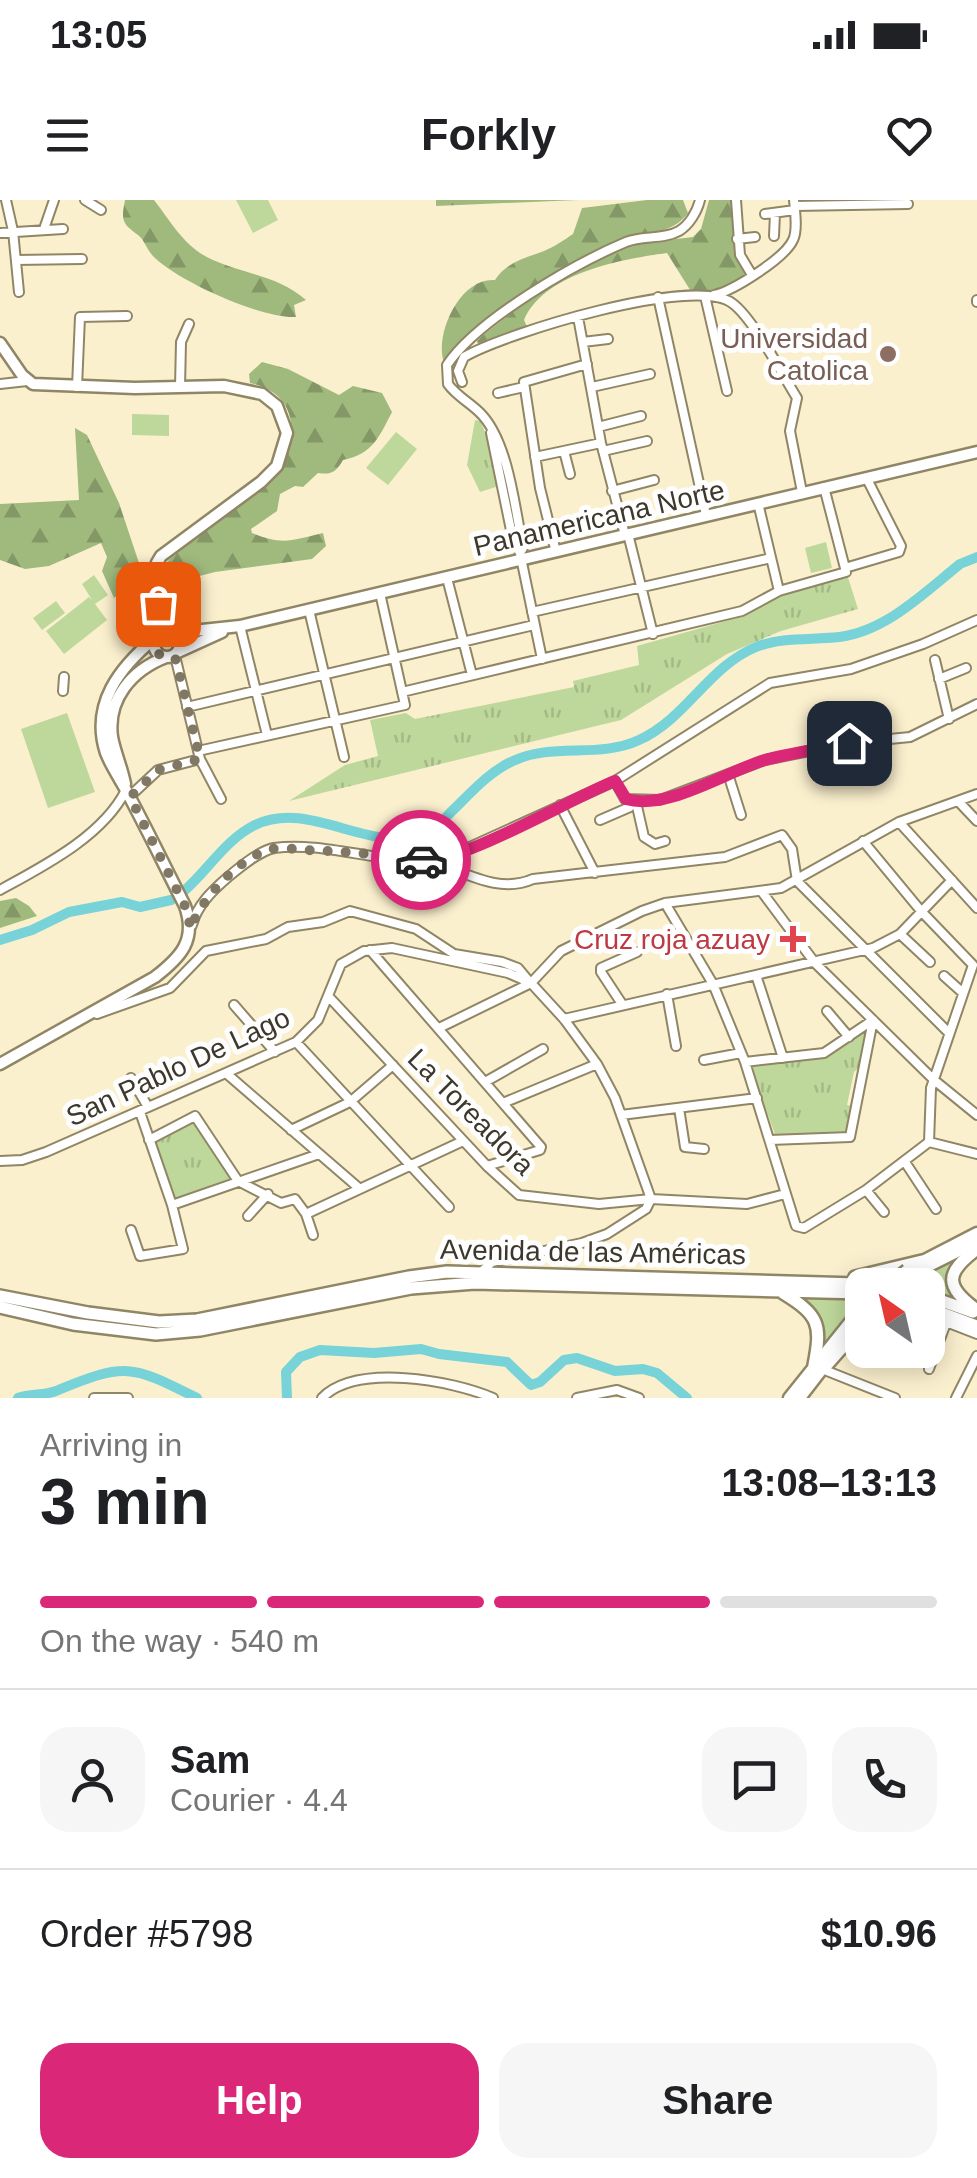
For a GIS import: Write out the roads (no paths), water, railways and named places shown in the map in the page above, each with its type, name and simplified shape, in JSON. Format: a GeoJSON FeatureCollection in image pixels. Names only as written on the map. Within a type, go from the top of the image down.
{"type":"FeatureCollection","features":[{"type":"Feature","properties":{"kind":"main road"},"geometry":{"type":"LineString","coordinates":[[0,343],[26,380],[41,386],[224,386],[262,394],[282,414],[287,433],[282,458],[270,474],[161,556],[156,564],[152,580],[162,615],[180,642],[172,655],[155,651],[162,615]]}},
{"type":"Feature","properties":{"kind":"main road","name":"Panamericana Norte"},"geometry":{"type":"LineString","coordinates":[[191,929],[185,906],[116,775],[103,741],[106,700],[122,667],[165,631],[236,627],[447,578],[520,556],[556,552],[977,452]]}},
{"type":"Feature","properties":{"kind":"main road","name":"Panamericana Norte"},"geometry":{"type":"LineString","coordinates":[[129,796],[112,737],[116,702],[134,675],[151,662],[236,627]]}},
{"type":"Feature","properties":{"kind":"main road"},"geometry":{"type":"LineString","coordinates":[[0,1064],[156,976],[177,960],[187,946],[191,929]]}},
{"type":"Feature","properties":{"kind":"main road"},"geometry":{"type":"LineString","coordinates":[[832,1281],[922,1261],[977,1233]]}},
{"type":"Feature","properties":{"kind":"main road"},"geometry":{"type":"LineString","coordinates":[[920,1268],[977,1246]]}},
{"type":"Feature","properties":{"kind":"main road"},"geometry":{"type":"LineString","coordinates":[[977,1246],[959,1262],[952,1282],[959,1297],[977,1312]]}},
{"type":"Feature","properties":{"kind":"main road"},"geometry":{"type":"LineString","coordinates":[[914,1268],[922,1261]]}},
{"type":"Feature","properties":{"kind":"main road","name":"Avenida de las Américas"},"geometry":{"type":"LineString","coordinates":[[0,1296],[159,1322],[197,1320],[408,1277],[845,1282]]}},
{"type":"Feature","properties":{"kind":"main road","name":"Avenida de las Américas"},"geometry":{"type":"LineString","coordinates":[[0,1307],[73,1324],[156,1334],[200,1330],[478,1277],[845,1293]]}},
{"type":"Feature","properties":{"kind":"main road"},"geometry":{"type":"LineString","coordinates":[[779,1291],[803,1305],[817,1323],[820,1367]]}},
{"type":"Feature","properties":{"kind":"main road"},"geometry":{"type":"LineString","coordinates":[[945,1302],[977,1312]]}},
{"type":"Feature","properties":{"kind":"main road"},"geometry":{"type":"LineString","coordinates":[[945,1317],[977,1326]]}},
{"type":"Feature","properties":{"kind":"main road"},"geometry":{"type":"LineString","coordinates":[[800,1398],[845,1331]]}},
{"type":"Feature","properties":{"kind":"main road"},"geometry":{"type":"LineString","coordinates":[[789,1398],[845,1340]]}},
{"type":"Feature","properties":{"kind":"street"},"geometry":{"type":"LineString","coordinates":[[6,200],[19,292]]}},
{"type":"Feature","properties":{"kind":"street"},"geometry":{"type":"LineString","coordinates":[[44,229],[54,200]]}},
{"type":"Feature","properties":{"kind":"street"},"geometry":{"type":"LineString","coordinates":[[85,200],[101,210]]}},
{"type":"Feature","properties":{"kind":"street"},"geometry":{"type":"LineString","coordinates":[[542,659],[490,428],[485,418],[448,384],[447,366],[455,353],[523,300],[589,260],[630,240],[674,234],[686,226],[700,200]]}},
{"type":"Feature","properties":{"kind":"street"},"geometry":{"type":"LineString","coordinates":[[736,200],[741,258],[752,274]]}},
{"type":"Feature","properties":{"kind":"street"},"geometry":{"type":"LineString","coordinates":[[774,236],[770,213],[795,205],[908,204]]}},
{"type":"Feature","properties":{"kind":"street"},"geometry":{"type":"LineString","coordinates":[[719,300],[790,245],[795,231],[795,205]]}},
{"type":"Feature","properties":{"kind":"street"},"geometry":{"type":"LineString","coordinates":[[0,233],[63,229]]}},
{"type":"Feature","properties":{"kind":"street"},"geometry":{"type":"LineString","coordinates":[[737,239],[755,238]]}},
{"type":"Feature","properties":{"kind":"street"},"geometry":{"type":"LineString","coordinates":[[16,260],[82,259]]}},
{"type":"Feature","properties":{"kind":"street"},"geometry":{"type":"LineString","coordinates":[[658,298],[706,515]]}},
{"type":"Feature","properties":{"kind":"street"},"geometry":{"type":"LineString","coordinates":[[462,382],[459,364],[470,354],[578,316],[658,298],[719,300],[744,314],[797,398],[790,431],[802,492]]}},
{"type":"Feature","properties":{"kind":"street"},"geometry":{"type":"LineString","coordinates":[[719,300],[727,391]]}},
{"type":"Feature","properties":{"kind":"street"},"geometry":{"type":"LineString","coordinates":[[77,387],[80,316],[126,316]]}},
{"type":"Feature","properties":{"kind":"street"},"geometry":{"type":"LineString","coordinates":[[578,316],[612,491],[653,634]]}},
{"type":"Feature","properties":{"kind":"street"},"geometry":{"type":"LineString","coordinates":[[180,387],[182,338],[189,324]]}},
{"type":"Feature","properties":{"kind":"street"},"geometry":{"type":"LineString","coordinates":[[583,342],[608,339]]}},
{"type":"Feature","properties":{"kind":"street"},"geometry":{"type":"LineString","coordinates":[[556,552],[524,388],[530,378],[587,364]]}},
{"type":"Feature","properties":{"kind":"street"},"geometry":{"type":"LineString","coordinates":[[592,387],[650,374]]}},
{"type":"Feature","properties":{"kind":"street"},"geometry":{"type":"LineString","coordinates":[[0,384],[26,380]]}},
{"type":"Feature","properties":{"kind":"street"},"geometry":{"type":"LineString","coordinates":[[498,393],[524,388]]}},
{"type":"Feature","properties":{"kind":"street"},"geometry":{"type":"LineString","coordinates":[[598,427],[642,416]]}},
{"type":"Feature","properties":{"kind":"street"},"geometry":{"type":"LineString","coordinates":[[535,457],[648,441]]}},
{"type":"Feature","properties":{"kind":"street"},"geometry":{"type":"LineString","coordinates":[[564,451],[570,474]]}},
{"type":"Feature","properties":{"kind":"street"},"geometry":{"type":"LineString","coordinates":[[846,568],[899,552],[901,546],[866,479]]}},
{"type":"Feature","properties":{"kind":"street"},"geometry":{"type":"LineString","coordinates":[[612,491],[654,480]]}},
{"type":"Feature","properties":{"kind":"street"},"geometry":{"type":"LineString","coordinates":[[402,692],[742,611],[779,591],[846,572],[824,487]]}},
{"type":"Feature","properties":{"kind":"street"},"geometry":{"type":"LineString","coordinates":[[758,504],[779,591]]}},
{"type":"Feature","properties":{"kind":"street"},"geometry":{"type":"LineString","coordinates":[[532,612],[771,558]]}},
{"type":"Feature","properties":{"kind":"street"},"geometry":{"type":"LineString","coordinates":[[447,578],[472,675]]}},
{"type":"Feature","properties":{"kind":"street"},"geometry":{"type":"LineString","coordinates":[[0,890],[48,862],[111,814],[158,770],[268,735],[405,705],[380,593]]}},
{"type":"Feature","properties":{"kind":"street"},"geometry":{"type":"LineString","coordinates":[[309,610],[344,758]]}},
{"type":"Feature","properties":{"kind":"street"},"geometry":{"type":"LineString","coordinates":[[432,861],[466,850],[615,781],[770,684],[851,669],[977,620]]}},
{"type":"Feature","properties":{"kind":"street"},"geometry":{"type":"LineString","coordinates":[[187,707],[534,625]]}},
{"type":"Feature","properties":{"kind":"street"},"geometry":{"type":"LineString","coordinates":[[236,627],[268,735]]}},
{"type":"Feature","properties":{"kind":"street"},"geometry":{"type":"LineString","coordinates":[[172,655],[199,755],[221,799]]}},
{"type":"Feature","properties":{"kind":"street"},"geometry":{"type":"LineString","coordinates":[[935,660],[949,719]]}},
{"type":"Feature","properties":{"kind":"street"},"geometry":{"type":"LineString","coordinates":[[939,679],[966,668]]}},
{"type":"Feature","properties":{"kind":"street"},"geometry":{"type":"LineString","coordinates":[[63,692],[64,677]]}},
{"type":"Feature","properties":{"kind":"street"},"geometry":{"type":"LineString","coordinates":[[615,781],[620,792],[633,801],[660,800],[765,760],[910,736],[977,704]]}},
{"type":"Feature","properties":{"kind":"street"},"geometry":{"type":"LineString","coordinates":[[728,774],[741,815]]}},
{"type":"Feature","properties":{"kind":"street"},"geometry":{"type":"LineString","coordinates":[[438,1028],[532,983],[561,951],[576,942],[665,902],[762,892],[797,881],[899,822],[977,794]]}},
{"type":"Feature","properties":{"kind":"street"},"geometry":{"type":"LineString","coordinates":[[600,820],[625,811],[633,801]]}},
{"type":"Feature","properties":{"kind":"street"},"geometry":{"type":"LineString","coordinates":[[633,801],[644,837],[655,844],[665,841]]}},
{"type":"Feature","properties":{"kind":"street"},"geometry":{"type":"LineString","coordinates":[[958,801],[977,821]]}},
{"type":"Feature","properties":{"kind":"street"},"geometry":{"type":"LineString","coordinates":[[560,805],[595,872]]}},
{"type":"Feature","properties":{"kind":"street"},"geometry":{"type":"LineString","coordinates":[[899,822],[977,908]]}},
{"type":"Feature","properties":{"kind":"street"},"geometry":{"type":"LineString","coordinates":[[191,929],[194,916],[214,889],[237,869],[272,848],[432,861],[502,887],[532,879],[725,857],[780,834],[792,849],[797,881],[949,1034]]}},
{"type":"Feature","properties":{"kind":"street"},"geometry":{"type":"LineString","coordinates":[[665,902],[714,984],[757,1098],[796,1226],[808,1226],[866,1190],[928,1142],[934,1080],[972,962],[921,911],[863,841]]}},
{"type":"Feature","properties":{"kind":"street"},"geometry":{"type":"LineString","coordinates":[[564,1018],[864,950],[900,934],[952,880]]}},
{"type":"Feature","properties":{"kind":"street"},"geometry":{"type":"LineString","coordinates":[[762,892],[815,963],[934,1080],[974,1113],[977,1097]]}},
{"type":"Feature","properties":{"kind":"street"},"geometry":{"type":"LineString","coordinates":[[71,1023],[170,988],[206,951],[266,939],[288,927],[323,922],[350,911],[416,929],[454,954],[518,968],[564,1018],[596,1064],[622,1115],[652,1198],[646,1209],[596,1239],[492,1262],[478,1277]]}},
{"type":"Feature","properties":{"kind":"street"},"geometry":{"type":"LineString","coordinates":[[900,934],[930,962]]}},
{"type":"Feature","properties":{"kind":"street"},"geometry":{"type":"LineString","coordinates":[[370,950],[392,948],[508,973],[532,983]]}},
{"type":"Feature","properties":{"kind":"street"},"geometry":{"type":"LineString","coordinates":[[370,950],[538,1142],[540,1150],[487,1166]]}},
{"type":"Feature","properties":{"kind":"street","name":"San Pablo De Lago"},"geometry":{"type":"LineString","coordinates":[[0,1161],[22,1160],[46,1152],[296,1042],[318,1020],[341,964],[370,950]]}},
{"type":"Feature","properties":{"kind":"street"},"geometry":{"type":"LineString","coordinates":[[622,1004],[602,968],[636,952]]}},
{"type":"Feature","properties":{"kind":"street"},"geometry":{"type":"LineString","coordinates":[[756,976],[783,1058]]}},
{"type":"Feature","properties":{"kind":"street"},"geometry":{"type":"LineString","coordinates":[[944,976],[963,993]]}},
{"type":"Feature","properties":{"kind":"street"},"geometry":{"type":"LineString","coordinates":[[667,994],[676,1046]]}},
{"type":"Feature","properties":{"kind":"street","name":"La Toreadora"},"geometry":{"type":"LineString","coordinates":[[330,998],[510,1190],[531,1198],[600,1204],[652,1198],[747,1204],[785,1194]]}},
{"type":"Feature","properties":{"kind":"street"},"geometry":{"type":"LineString","coordinates":[[234,1005],[275,1052]]}},
{"type":"Feature","properties":{"kind":"street"},"geometry":{"type":"LineString","coordinates":[[827,1011],[849,1036]]}},
{"type":"Feature","properties":{"kind":"street"},"geometry":{"type":"LineString","coordinates":[[704,1060],[824,1053],[873,1020]]}},
{"type":"Feature","properties":{"kind":"street"},"geometry":{"type":"LineString","coordinates":[[770,1140],[850,1137],[873,1020]]}},
{"type":"Feature","properties":{"kind":"street"},"geometry":{"type":"LineString","coordinates":[[296,1042],[449,1207]]}},
{"type":"Feature","properties":{"kind":"street"},"geometry":{"type":"LineString","coordinates":[[485,1082],[543,1049]]}},
{"type":"Feature","properties":{"kind":"street"},"geometry":{"type":"LineString","coordinates":[[503,1103],[596,1064]]}},
{"type":"Feature","properties":{"kind":"street"},"geometry":{"type":"LineString","coordinates":[[291,1130],[350,1102],[394,1065]]}},
{"type":"Feature","properties":{"kind":"street"},"geometry":{"type":"LineString","coordinates":[[226,1074],[360,1189]]}},
{"type":"Feature","properties":{"kind":"street"},"geometry":{"type":"LineString","coordinates":[[131,1078],[172,1204],[181,1252],[140,1256],[131,1230]]}},
{"type":"Feature","properties":{"kind":"street"},"geometry":{"type":"LineString","coordinates":[[622,1115],[757,1098]]}},
{"type":"Feature","properties":{"kind":"street"},"geometry":{"type":"LineString","coordinates":[[678,1108],[685,1147],[704,1149]]}},
{"type":"Feature","properties":{"kind":"street"},"geometry":{"type":"LineString","coordinates":[[149,1140],[195,1116],[238,1181],[281,1202],[295,1199],[306,1214],[313,1235]]}},
{"type":"Feature","properties":{"kind":"street"},"geometry":{"type":"LineString","coordinates":[[306,1214],[463,1141]]}},
{"type":"Feature","properties":{"kind":"street"},"geometry":{"type":"LineString","coordinates":[[928,1142],[977,1154]]}},
{"type":"Feature","properties":{"kind":"street"},"geometry":{"type":"LineString","coordinates":[[172,1204],[318,1154]]}},
{"type":"Feature","properties":{"kind":"street"},"geometry":{"type":"LineString","coordinates":[[905,1162],[936,1209]]}},
{"type":"Feature","properties":{"kind":"street"},"geometry":{"type":"LineString","coordinates":[[866,1190],[884,1212]]}},
{"type":"Feature","properties":{"kind":"street"},"geometry":{"type":"LineString","coordinates":[[248,1216],[268,1194]]}},
{"type":"Feature","properties":{"kind":"street"},"geometry":{"type":"LineString","coordinates":[[946,1322],[977,1334]]}},
{"type":"Feature","properties":{"kind":"street"},"geometry":{"type":"LineString","coordinates":[[956,1398],[977,1356]]}},
{"type":"Feature","properties":{"kind":"street"},"geometry":{"type":"LineString","coordinates":[[820,1367],[895,1398]]}},
{"type":"Feature","properties":{"kind":"street"},"geometry":{"type":"LineString","coordinates":[[322,1398],[355,1380],[438,1381],[492,1398]]}},
{"type":"Feature","properties":{"kind":"street"},"geometry":{"type":"LineString","coordinates":[[342,1398],[345,1383]]}},
{"type":"Feature","properties":{"kind":"street"},"geometry":{"type":"LineString","coordinates":[[577,1398],[617,1390],[640,1398]]}},
{"type":"Feature","properties":{"kind":"street"},"geometry":{"type":"LineString","coordinates":[[94,1398],[128,1398]]}},
{"type":"Feature","properties":{"kind":"waterway"},"geometry":{"type":"LineString","coordinates":[[184,891],[235,839],[255,825],[277,818],[322,822],[389,838],[411,838],[433,830],[487,778],[513,761],[544,752],[608,749],[639,740],[656,731],[739,656],[776,642],[839,637],[873,627],[904,609],[960,564],[977,557]]}},
{"type":"Feature","properties":{"kind":"waterway"},"geometry":{"type":"LineString","coordinates":[[0,940],[69,912],[122,902],[140,907],[171,900]]}},
{"type":"Feature","properties":{"kind":"waterway"},"geometry":{"type":"LineString","coordinates":[[287,1398],[286,1372],[300,1357],[320,1350],[374,1353],[421,1349],[507,1362],[531,1385],[540,1382],[564,1360],[577,1358],[615,1371],[643,1369],[657,1373],[687,1398]]}},
{"type":"Feature","properties":{"kind":"waterway"},"geometry":{"type":"LineString","coordinates":[[18,1398],[51,1393],[98,1375],[128,1371],[157,1379],[197,1398]]}},
{"type":"Feature","properties":{"kind":"place","name":"Universidad Catolica"},"geometry":{"type":"Point","coordinates":[888,354]}},
{"type":"Feature","properties":{"kind":"place","name":"Cruz roja azuay"},"geometry":{"type":"Point","coordinates":[793,939]}}]}
